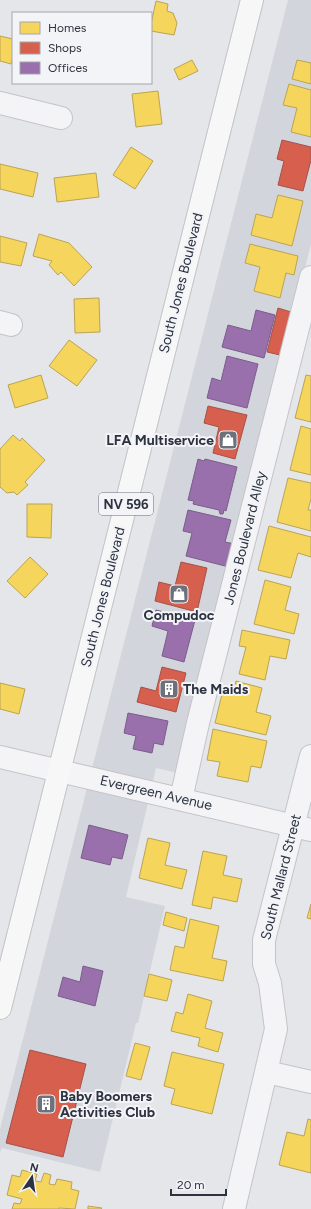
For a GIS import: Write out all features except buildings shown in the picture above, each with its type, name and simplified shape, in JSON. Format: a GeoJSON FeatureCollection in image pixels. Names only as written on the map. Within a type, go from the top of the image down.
{"type":"FeatureCollection","features":[{"type":"Feature","properties":{"kind":"main road","name":"South Jones Boulevard"},"geometry":{"type":"LineString","coordinates":[[0,1008],[252,0]]}},
{"type":"Feature","properties":{"kind":"street"},"geometry":{"type":"LineString","coordinates":[[0,103],[61,118]]}},
{"type":"Feature","properties":{"kind":"street","name":"Jones Boulevard Alley"},"geometry":{"type":"LineString","coordinates":[[181,799],[200,715],[311,277]]}},
{"type":"Feature","properties":{"kind":"street","name":"South Mallard Street"},"geometry":{"type":"LineString","coordinates":[[234,1209],[276,1029],[270,983],[264,964],[264,940],[302,828],[311,756]]}},
{"type":"Feature","properties":{"kind":"street","name":"Evergreen Avenue"},"geometry":{"type":"LineString","coordinates":[[0,757],[302,828]]}},
{"type":"Feature","properties":{"kind":"street"},"geometry":{"type":"LineString","coordinates":[[267,1072],[311,1082]]}},
{"type":"Feature","properties":{"kind":"shaded area"},"geometry":{"type":"Polygon","coordinates":[[[288,0],[311,0],[311,244],[178,773],[156,768],[126,897],[165,906],[138,1023],[136,1023],[100,1172],[2,1148],[0,1152],[0,1129],[288,0]]]}},
{"type":"Feature","properties":{"kind":"place","name":"LFA Multiservice"},"geometry":{"type":"Point","coordinates":[228,440]}},
{"type":"Feature","properties":{"kind":"place","name":"Compudoc"},"geometry":{"type":"Point","coordinates":[179,594]}},
{"type":"Feature","properties":{"kind":"place","name":"The Maids"},"geometry":{"type":"Point","coordinates":[169,689]}},
{"type":"Feature","properties":{"kind":"place","name":"Baby Boomers Activities Club"},"geometry":{"type":"Point","coordinates":[46,1104]}}]}
